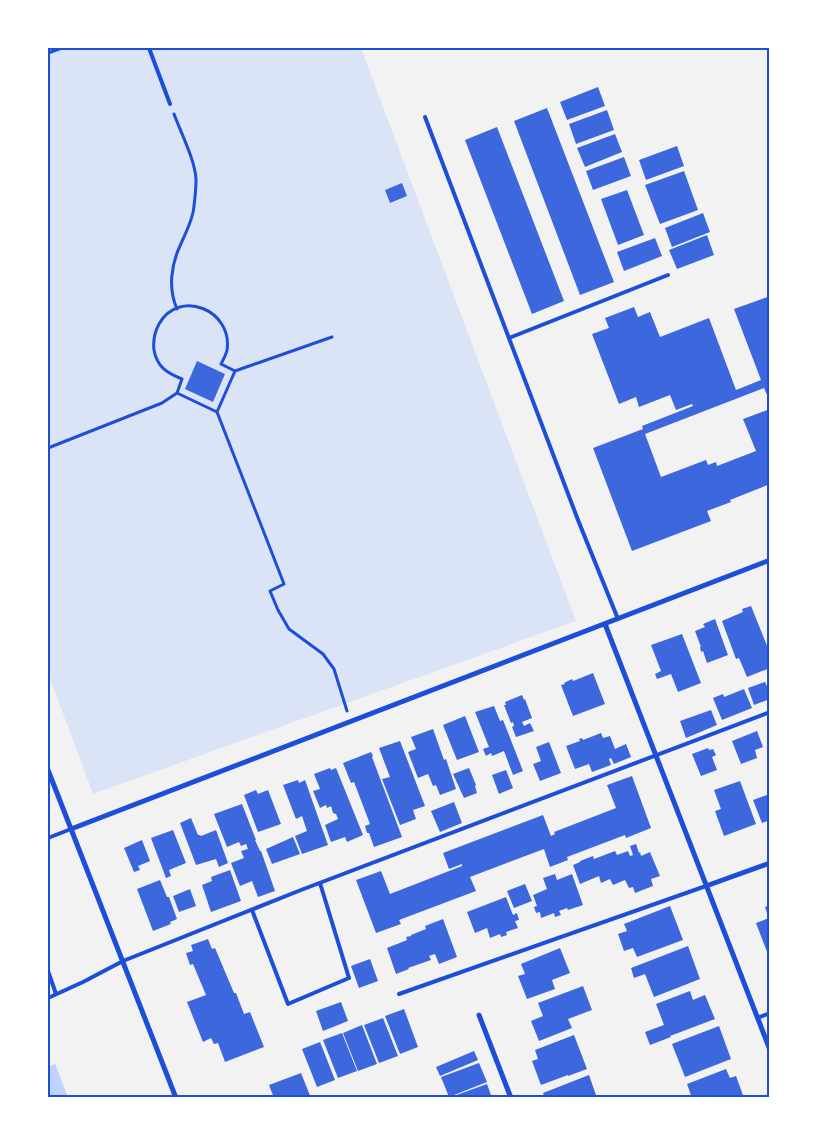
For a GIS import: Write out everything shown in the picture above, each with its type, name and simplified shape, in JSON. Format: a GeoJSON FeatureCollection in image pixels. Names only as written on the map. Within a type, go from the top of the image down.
{"type":"FeatureCollection","features":[{"type":"Feature","properties":{"kind":"street"},"geometry":{"type":"LineString","coordinates":[[70,829],[770,560]]}},
{"type":"Feature","properties":{"kind":"street"},"geometry":{"type":"LineString","coordinates":[[605,624],[770,1050]]}},
{"type":"Feature","properties":{"kind":"street"},"geometry":{"type":"LineString","coordinates":[[48,770],[176,1098]]}},
{"type":"Feature","properties":{"kind":"street"},"geometry":{"type":"LineString","coordinates":[[706,886],[770,862]]}},
{"type":"Feature","properties":{"kind":"street"},"geometry":{"type":"LineString","coordinates":[[480,1015],[511,1098]]}},
{"type":"Feature","properties":{"kind":"lane"},"geometry":{"type":"LineString","coordinates":[[149,48],[170,104]]}},
{"type":"Feature","properties":{"kind":"lane"},"geometry":{"type":"LineString","coordinates":[[425,117],[578,520],[618,619]]}},
{"type":"Feature","properties":{"kind":"lane"},"geometry":{"type":"LineString","coordinates":[[509,338],[668,275]]}},
{"type":"Feature","properties":{"kind":"lane"},"geometry":{"type":"LineString","coordinates":[[48,998],[123,961],[320,883],[770,712]]}},
{"type":"Feature","properties":{"kind":"lane"},"geometry":{"type":"LineString","coordinates":[[48,838],[70,829]]}},
{"type":"Feature","properties":{"kind":"lane"},"geometry":{"type":"LineString","coordinates":[[252,910],[288,1004],[349,978],[320,883]]}},
{"type":"Feature","properties":{"kind":"lane"},"geometry":{"type":"LineString","coordinates":[[399,994],[706,886]]}},
{"type":"Feature","properties":{"kind":"lane"},"geometry":{"type":"LineString","coordinates":[[48,971],[56,994]]}},
{"type":"Feature","properties":{"kind":"lane"},"geometry":{"type":"LineString","coordinates":[[757,1018],[770,1013]]}},
{"type":"Feature","properties":{"kind":"path"},"geometry":{"type":"LineString","coordinates":[[48,53],[62,48]]}},
{"type":"Feature","properties":{"kind":"path"},"geometry":{"type":"LineString","coordinates":[[170,104],[193,165],[196,180],[194,208],[190,224],[175,256],[173,268],[171,284],[173,300],[177,309]]}},
{"type":"Feature","properties":{"kind":"path"},"geometry":{"type":"LineString","coordinates":[[48,448],[162,402],[177,393],[182,379],[170,374],[161,366],[155,356],[153,343],[155,330],[162,320],[171,311],[183,306],[196,306],[208,310],[218,318],[225,329],[227,340],[226,352],[221,364],[235,371],[332,337]]}},
{"type":"Feature","properties":{"kind":"path"},"geometry":{"type":"LineString","coordinates":[[217,412],[235,371]]}},
{"type":"Feature","properties":{"kind":"path"},"geometry":{"type":"LineString","coordinates":[[177,393],[217,412],[284,584],[270,591],[278,610],[289,629],[323,654],[334,669],[351,721]]}},
{"type":"Feature","properties":{"kind":"shaded area"},"geometry":{"type":"Polygon","coordinates":[[[48,48],[361,48],[576,621],[93,794],[48,673],[48,48]]]}},
{"type":"Feature","properties":{"kind":"water"},"geometry":{"type":"Polygon","coordinates":[[[55,1064],[68,1097],[48,1097],[48,1067],[55,1064]]]}},
{"type":"Feature","properties":{"kind":"building"},"geometry":{"type":"Polygon","coordinates":[[[598,87],[605,106],[567,120],[560,102],[598,87]]]}},
{"type":"Feature","properties":{"kind":"building"},"geometry":{"type":"Polygon","coordinates":[[[547,108],[614,282],[580,295],[514,121],[547,108]]]}},
{"type":"Feature","properties":{"kind":"building"},"geometry":{"type":"Polygon","coordinates":[[[607,110],[614,130],[576,144],[569,124],[607,110]]]}},
{"type":"Feature","properties":{"kind":"building"},"geometry":{"type":"Polygon","coordinates":[[[497,127],[564,301],[532,314],[465,140],[497,127]]]}},
{"type":"Feature","properties":{"kind":"building"},"geometry":{"type":"Polygon","coordinates":[[[615,134],[622,152],[585,167],[577,148],[615,134]]]}},
{"type":"Feature","properties":{"kind":"building"},"geometry":{"type":"Polygon","coordinates":[[[677,146],[684,166],[646,180],[639,160],[677,146]]]}},
{"type":"Feature","properties":{"kind":"building"},"geometry":{"type":"Polygon","coordinates":[[[624,157],[631,176],[593,190],[586,171],[624,157]]]}},
{"type":"Feature","properties":{"kind":"building"},"geometry":{"type":"Polygon","coordinates":[[[684,171],[698,210],[660,224],[645,185],[684,171]]]}},
{"type":"Feature","properties":{"kind":"building"},"geometry":{"type":"Polygon","coordinates":[[[402,183],[407,196],[390,203],[385,190],[402,183]]]}},
{"type":"Feature","properties":{"kind":"building"},"geometry":{"type":"Polygon","coordinates":[[[627,190],[644,235],[618,245],[601,199],[627,190]]]}},
{"type":"Feature","properties":{"kind":"building"},"geometry":{"type":"Polygon","coordinates":[[[703,213],[710,232],[672,247],[665,228],[703,213]]]}},
{"type":"Feature","properties":{"kind":"building"},"geometry":{"type":"Polygon","coordinates":[[[707,235],[714,255],[677,269],[669,250],[707,235]]]}},
{"type":"Feature","properties":{"kind":"building"},"geometry":{"type":"Polygon","coordinates":[[[655,238],[662,256],[624,271],[617,252],[655,238]]]}},
{"type":"Feature","properties":{"kind":"building"},"geometry":{"type":"Polygon","coordinates":[[[770,296],[770,402],[764,388],[645,434],[661,477],[706,460],[708,465],[716,462],[717,466],[756,451],[743,419],[770,409],[770,484],[707,511],[711,521],[632,551],[593,448],[643,429],[642,426],[693,406],[692,404],[676,410],[670,395],[639,407],[636,397],[619,404],[592,334],[609,328],[605,318],[634,307],[638,317],[650,312],[660,337],[709,318],[736,390],[761,380],[734,309],[770,296]]]}},
{"type":"Feature","properties":{"kind":"building"},"geometry":{"type":"Polygon","coordinates":[[[197,361],[225,374],[213,402],[185,389],[197,361]]]}},
{"type":"Feature","properties":{"kind":"building"},"geometry":{"type":"Polygon","coordinates":[[[751,606],[770,653],[770,668],[747,677],[739,658],[736,659],[722,621],[743,612],[742,609],[751,606]]]}},
{"type":"Feature","properties":{"kind":"building"},"geometry":{"type":"Polygon","coordinates":[[[715,619],[728,655],[707,663],[703,651],[701,652],[695,631],[705,627],[703,624],[715,619]]]}},
{"type":"Feature","properties":{"kind":"building"},"geometry":{"type":"Polygon","coordinates":[[[682,634],[701,683],[678,692],[671,674],[657,679],[655,674],[661,671],[651,645],[682,634]]]}},
{"type":"Feature","properties":{"kind":"building"},"geometry":{"type":"Polygon","coordinates":[[[593,673],[605,704],[573,716],[561,685],[572,679],[573,681],[593,673]]]}},
{"type":"Feature","properties":{"kind":"building"},"geometry":{"type":"Polygon","coordinates":[[[765,682],[770,693],[770,699],[754,705],[748,688],[765,682]]]}},
{"type":"Feature","properties":{"kind":"building"},"geometry":{"type":"Polygon","coordinates":[[[744,689],[752,708],[722,720],[713,698],[723,694],[724,697],[744,689]]]}},
{"type":"Feature","properties":{"kind":"building"},"geometry":{"type":"Polygon","coordinates":[[[522,695],[532,718],[522,722],[524,726],[530,723],[534,731],[516,737],[512,727],[514,726],[513,722],[511,723],[504,705],[506,705],[505,702],[522,695]]]}},
{"type":"Feature","properties":{"kind":"building"},"geometry":{"type":"Polygon","coordinates":[[[494,706],[500,721],[503,720],[523,771],[513,775],[504,751],[492,756],[491,753],[486,756],[483,749],[489,747],[475,712],[494,706]]]}},
{"type":"Feature","properties":{"kind":"building"},"geometry":{"type":"Polygon","coordinates":[[[711,710],[717,725],[686,738],[680,721],[711,710]]]}},
{"type":"Feature","properties":{"kind":"building"},"geometry":{"type":"Polygon","coordinates":[[[465,716],[479,752],[457,760],[443,725],[465,716]]]}},
{"type":"Feature","properties":{"kind":"building"},"geometry":{"type":"Polygon","coordinates":[[[433,729],[456,789],[440,795],[436,785],[433,786],[428,774],[418,778],[408,752],[416,749],[411,737],[433,729]]]}},
{"type":"Feature","properties":{"kind":"building"},"geometry":{"type":"Polygon","coordinates":[[[757,731],[763,747],[755,750],[757,758],[741,764],[732,741],[757,731]]]}},
{"type":"Feature","properties":{"kind":"building"},"geometry":{"type":"Polygon","coordinates":[[[601,733],[603,738],[610,736],[615,749],[626,744],[631,757],[614,764],[611,758],[609,759],[611,765],[592,772],[589,764],[575,769],[566,746],[580,741],[579,739],[582,738],[583,740],[601,733]]]}},
{"type":"Feature","properties":{"kind":"building"},"geometry":{"type":"Polygon","coordinates":[[[400,741],[425,806],[413,810],[416,819],[400,825],[382,779],[390,777],[379,748],[400,741]]]}},
{"type":"Feature","properties":{"kind":"building"},"geometry":{"type":"Polygon","coordinates":[[[549,742],[561,773],[540,781],[533,764],[541,761],[536,747],[549,742]]]}},
{"type":"Feature","properties":{"kind":"building"},"geometry":{"type":"Polygon","coordinates":[[[708,748],[709,750],[713,749],[716,755],[712,757],[717,770],[701,776],[692,754],[708,748]]]}},
{"type":"Feature","properties":{"kind":"building"},"geometry":{"type":"Polygon","coordinates":[[[371,752],[402,837],[374,847],[365,826],[370,824],[354,782],[351,783],[343,763],[371,752]]]}},
{"type":"Feature","properties":{"kind":"building"},"geometry":{"type":"Polygon","coordinates":[[[330,768],[331,770],[336,768],[363,835],[347,842],[345,837],[331,842],[325,825],[338,819],[336,814],[333,813],[331,806],[327,808],[326,805],[320,808],[313,791],[320,789],[314,774],[330,768]]]}},
{"type":"Feature","properties":{"kind":"building"},"geometry":{"type":"Polygon","coordinates":[[[469,768],[477,793],[464,798],[453,774],[469,768]]]}},
{"type":"Feature","properties":{"kind":"building"},"geometry":{"type":"Polygon","coordinates":[[[506,770],[513,788],[499,794],[492,775],[506,770]]]}},
{"type":"Feature","properties":{"kind":"building"},"geometry":{"type":"Polygon","coordinates":[[[632,776],[651,828],[626,838],[625,835],[567,857],[568,860],[550,867],[544,849],[470,877],[476,891],[399,920],[401,924],[376,933],[356,880],[381,871],[390,894],[462,866],[462,864],[449,869],[443,853],[543,815],[551,836],[555,834],[554,832],[616,808],[607,785],[632,776]]]}},
{"type":"Feature","properties":{"kind":"building"},"geometry":{"type":"Polygon","coordinates":[[[298,780],[299,783],[305,780],[328,845],[302,854],[295,836],[307,831],[302,816],[296,819],[283,785],[298,780]]]}},
{"type":"Feature","properties":{"kind":"building"},"geometry":{"type":"Polygon","coordinates":[[[740,781],[756,824],[724,836],[715,811],[721,809],[714,790],[740,781]]]}},
{"type":"Feature","properties":{"kind":"building"},"geometry":{"type":"Polygon","coordinates":[[[256,790],[258,794],[268,790],[281,824],[258,832],[244,795],[256,790]]]}},
{"type":"Feature","properties":{"kind":"building"},"geometry":{"type":"Polygon","coordinates":[[[770,794],[770,820],[762,823],[753,800],[770,794]]]}},
{"type":"Feature","properties":{"kind":"building"},"geometry":{"type":"Polygon","coordinates":[[[454,802],[462,823],[440,832],[431,811],[454,802]]]}},
{"type":"Feature","properties":{"kind":"building"},"geometry":{"type":"Polygon","coordinates":[[[242,804],[275,891],[258,897],[252,881],[240,886],[231,863],[244,858],[241,851],[248,849],[246,844],[241,846],[239,842],[227,847],[214,814],[242,804]]]}},
{"type":"Feature","properties":{"kind":"building"},"geometry":{"type":"Polygon","coordinates":[[[191,818],[198,835],[201,836],[216,830],[228,863],[219,867],[216,859],[196,865],[180,823],[191,818]]]}},
{"type":"Feature","properties":{"kind":"building"},"geometry":{"type":"Polygon","coordinates":[[[173,830],[186,863],[169,870],[171,876],[166,878],[151,838],[173,830]]]}},
{"type":"Feature","properties":{"kind":"building"},"geometry":{"type":"Polygon","coordinates":[[[293,837],[300,854],[272,864],[266,849],[293,837]]]}},
{"type":"Feature","properties":{"kind":"building"},"geometry":{"type":"Polygon","coordinates":[[[142,840],[150,861],[138,866],[140,870],[134,872],[124,848],[142,840]]]}},
{"type":"Feature","properties":{"kind":"building"},"geometry":{"type":"Polygon","coordinates":[[[636,844],[641,856],[650,852],[660,876],[651,879],[653,886],[635,893],[633,887],[629,888],[625,880],[613,885],[610,879],[601,883],[599,876],[580,884],[573,865],[593,856],[594,859],[615,851],[617,855],[628,851],[630,856],[633,855],[630,846],[636,844]]]}},
{"type":"Feature","properties":{"kind":"building"},"geometry":{"type":"Polygon","coordinates":[[[230,870],[241,901],[211,912],[202,885],[212,881],[211,877],[230,870]]]}},
{"type":"Feature","properties":{"kind":"building"},"geometry":{"type":"Polygon","coordinates":[[[555,874],[557,880],[572,874],[583,905],[559,911],[561,915],[555,917],[554,913],[541,918],[540,912],[536,913],[534,907],[537,906],[533,895],[547,889],[543,878],[555,874]]]}},
{"type":"Feature","properties":{"kind":"building"},"geometry":{"type":"Polygon","coordinates":[[[160,880],[177,919],[170,922],[171,924],[153,931],[137,889],[160,880]]]}},
{"type":"Feature","properties":{"kind":"building"},"geometry":{"type":"Polygon","coordinates":[[[525,884],[532,901],[514,908],[507,891],[525,884]]]}},
{"type":"Feature","properties":{"kind":"building"},"geometry":{"type":"Polygon","coordinates":[[[190,889],[196,906],[179,912],[173,896],[190,889]]]}},
{"type":"Feature","properties":{"kind":"building"},"geometry":{"type":"Polygon","coordinates":[[[506,897],[513,915],[517,913],[519,920],[515,921],[518,928],[506,932],[507,935],[501,937],[500,934],[490,938],[487,928],[475,933],[467,912],[506,897]]]}},
{"type":"Feature","properties":{"kind":"building"},"geometry":{"type":"Polygon","coordinates":[[[770,905],[769,957],[756,923],[769,918],[765,907],[770,905]]]}},
{"type":"Feature","properties":{"kind":"building"},"geometry":{"type":"Polygon","coordinates":[[[670,906],[683,940],[637,957],[633,948],[624,951],[618,934],[627,931],[624,924],[670,906]]]}},
{"type":"Feature","properties":{"kind":"building"},"geometry":{"type":"Polygon","coordinates":[[[443,919],[457,957],[439,964],[435,954],[429,956],[431,960],[396,974],[387,948],[407,940],[406,937],[426,929],[425,926],[443,919]]]}},
{"type":"Feature","properties":{"kind":"building"},"geometry":{"type":"Polygon","coordinates":[[[208,939],[212,949],[215,948],[244,1014],[250,1012],[264,1047],[225,1062],[218,1043],[214,1044],[211,1038],[203,1042],[187,1002],[206,995],[193,964],[190,965],[186,953],[193,951],[191,945],[208,939]]]}},
{"type":"Feature","properties":{"kind":"building"},"geometry":{"type":"Polygon","coordinates":[[[688,946],[700,979],[654,997],[645,974],[634,978],[631,968],[688,946]]]}},
{"type":"Feature","properties":{"kind":"building"},"geometry":{"type":"Polygon","coordinates":[[[560,948],[570,973],[552,980],[555,989],[527,999],[518,976],[525,974],[521,964],[560,948]]]}},
{"type":"Feature","properties":{"kind":"building"},"geometry":{"type":"Polygon","coordinates":[[[370,959],[378,981],[359,988],[351,966],[370,959]]]}},
{"type":"Feature","properties":{"kind":"building"},"geometry":{"type":"Polygon","coordinates":[[[583,986],[592,1010],[568,1019],[572,1028],[539,1041],[531,1021],[543,1016],[538,1003],[583,986]]]}},
{"type":"Feature","properties":{"kind":"building"},"geometry":{"type":"Polygon","coordinates":[[[690,991],[693,1000],[705,995],[715,1019],[650,1045],[645,1032],[664,1025],[656,1004],[690,991]]]}},
{"type":"Feature","properties":{"kind":"building"},"geometry":{"type":"Polygon","coordinates":[[[341,1002],[348,1021],[323,1031],[316,1011],[341,1002]]]}},
{"type":"Feature","properties":{"kind":"building"},"geometry":{"type":"Polygon","coordinates":[[[404,1009],[418,1047],[400,1054],[385,1016],[404,1009]]]}},
{"type":"Feature","properties":{"kind":"building"},"geometry":{"type":"Polygon","coordinates":[[[383,1018],[398,1056],[379,1063],[364,1025],[383,1018]]]}},
{"type":"Feature","properties":{"kind":"building"},"geometry":{"type":"Polygon","coordinates":[[[362,1025],[377,1064],[358,1071],[343,1033],[362,1025]]]}},
{"type":"Feature","properties":{"kind":"building"},"geometry":{"type":"Polygon","coordinates":[[[719,1026],[731,1059],[685,1077],[672,1044],[719,1026]]]}},
{"type":"Feature","properties":{"kind":"building"},"geometry":{"type":"Polygon","coordinates":[[[342,1033],[357,1071],[338,1078],[323,1040],[342,1033]]]}},
{"type":"Feature","properties":{"kind":"building"},"geometry":{"type":"Polygon","coordinates":[[[574,1035],[587,1069],[541,1085],[532,1061],[538,1059],[535,1050],[574,1035]]]}},
{"type":"Feature","properties":{"kind":"building"},"geometry":{"type":"Polygon","coordinates":[[[320,1042],[335,1080],[317,1087],[302,1049],[320,1042]]]}},
{"type":"Feature","properties":{"kind":"building"},"geometry":{"type":"Polygon","coordinates":[[[474,1051],[478,1060],[440,1076],[436,1067],[474,1051]]]}},
{"type":"Feature","properties":{"kind":"building"},"geometry":{"type":"Polygon","coordinates":[[[479,1063],[487,1082],[449,1097],[441,1077],[479,1063]]]}},
{"type":"Feature","properties":{"kind":"building"},"geometry":{"type":"Polygon","coordinates":[[[726,1069],[730,1078],[736,1076],[744,1098],[692,1098],[687,1084],[726,1069]]]}},
{"type":"Feature","properties":{"kind":"building"},"geometry":{"type":"Polygon","coordinates":[[[301,1073],[311,1098],[274,1098],[269,1085],[301,1073]]]}},
{"type":"Feature","properties":{"kind":"building"},"geometry":{"type":"Polygon","coordinates":[[[589,1075],[597,1098],[545,1098],[543,1093],[589,1075]]]}},
{"type":"Feature","properties":{"kind":"building"},"geometry":{"type":"Polygon","coordinates":[[[487,1084],[492,1098],[451,1098],[451,1097],[487,1084]]]}}]}
